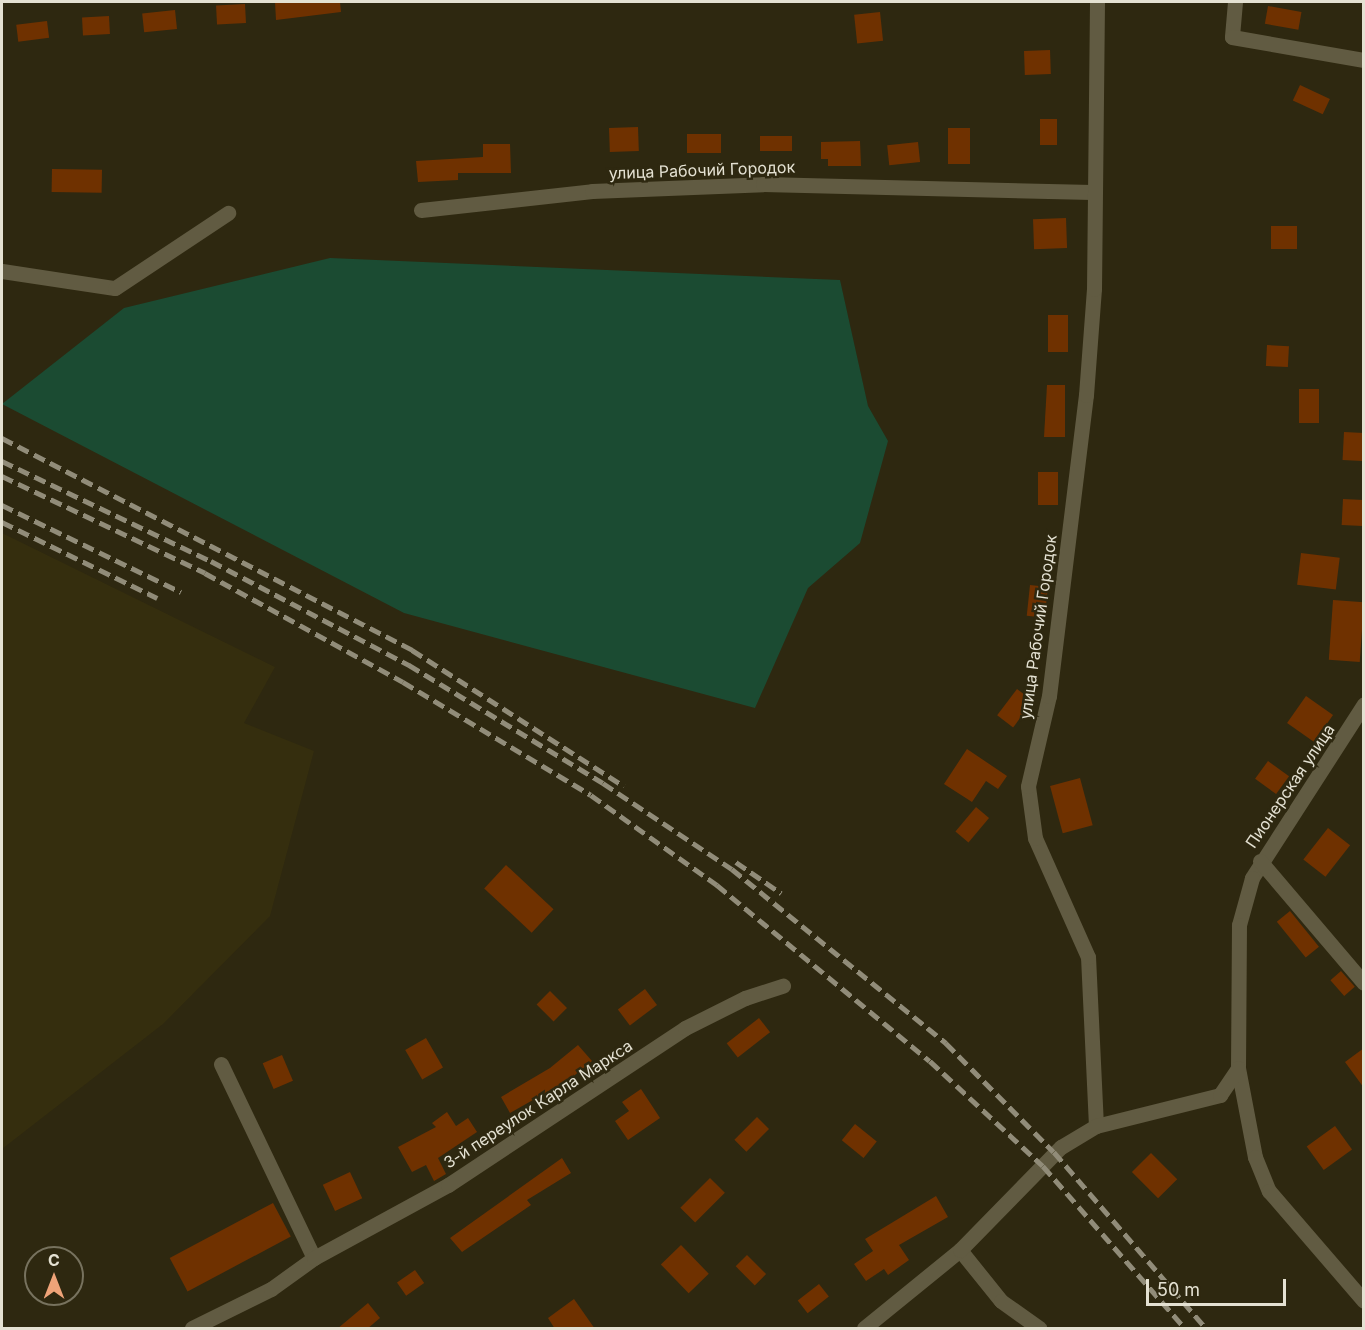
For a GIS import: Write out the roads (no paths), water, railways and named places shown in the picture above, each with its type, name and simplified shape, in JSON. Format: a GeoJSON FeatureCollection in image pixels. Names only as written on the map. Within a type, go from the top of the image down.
{"type":"FeatureCollection","features":[{"type":"Feature","properties":{"kind":"street","name":"улица Рабочий Городок"},"geometry":{"type":"LineString","coordinates":[[1095,1126],[1088,957],[1035,837],[1028,786],[1049,696],[1086,395],[1094,289],[1092,192],[1097,2]]}},
{"type":"Feature","properties":{"kind":"street"},"geometry":{"type":"LineString","coordinates":[[1235,2],[1232,36],[1364,60]]}},
{"type":"Feature","properties":{"kind":"street","name":"улица Рабочий Городок"},"geometry":{"type":"LineString","coordinates":[[421,210],[592,191],[763,184],[1092,192]]}},
{"type":"Feature","properties":{"kind":"street"},"geometry":{"type":"LineString","coordinates":[[2,271],[115,288],[228,213]]}},
{"type":"Feature","properties":{"kind":"street","name":"Пионерская улица"},"geometry":{"type":"LineString","coordinates":[[1364,704],[1260,861],[1239,925],[1238,1068],[1255,1157],[1269,1191],[1364,1301]]}},
{"type":"Feature","properties":{"kind":"street"},"geometry":{"type":"LineString","coordinates":[[1260,861],[1364,983]]}},
{"type":"Feature","properties":{"kind":"street","name":"3-й переулок Карла Маркса"},"geometry":{"type":"LineString","coordinates":[[192,1329],[271,1289],[314,1258],[448,1185],[685,1028],[745,998],[783,986]]}},
{"type":"Feature","properties":{"kind":"street"},"geometry":{"type":"LineString","coordinates":[[221,1064],[314,1258]]}},
{"type":"Feature","properties":{"kind":"street"},"geometry":{"type":"LineString","coordinates":[[864,1329],[960,1250],[1054,1152],[1095,1126],[1220,1095],[1238,1068]]}},
{"type":"Feature","properties":{"kind":"street"},"geometry":{"type":"LineString","coordinates":[[960,1250],[1001,1301],[1039,1329]]}},
{"type":"Feature","properties":{"kind":"railway"},"geometry":{"type":"LineString","coordinates":[[2,438],[412,650],[624,786]]}},
{"type":"Feature","properties":{"kind":"railway"},"geometry":{"type":"LineString","coordinates":[[2,461],[211,561],[409,665],[603,783],[732,869],[946,1043],[1054,1152],[1206,1328]]}},
{"type":"Feature","properties":{"kind":"railway"},"geometry":{"type":"LineString","coordinates":[[2,476],[205,573],[403,682],[591,795],[717,885],[930,1061],[1043,1166],[1185,1328]]}},
{"type":"Feature","properties":{"kind":"railway"},"geometry":{"type":"LineString","coordinates":[[2,505],[181,592]]}},
{"type":"Feature","properties":{"kind":"railway"},"geometry":{"type":"LineString","coordinates":[[2,522],[157,598]]}},
{"type":"Feature","properties":{"kind":"railway"},"geometry":{"type":"LineString","coordinates":[[736,862],[781,893]]}}]}
